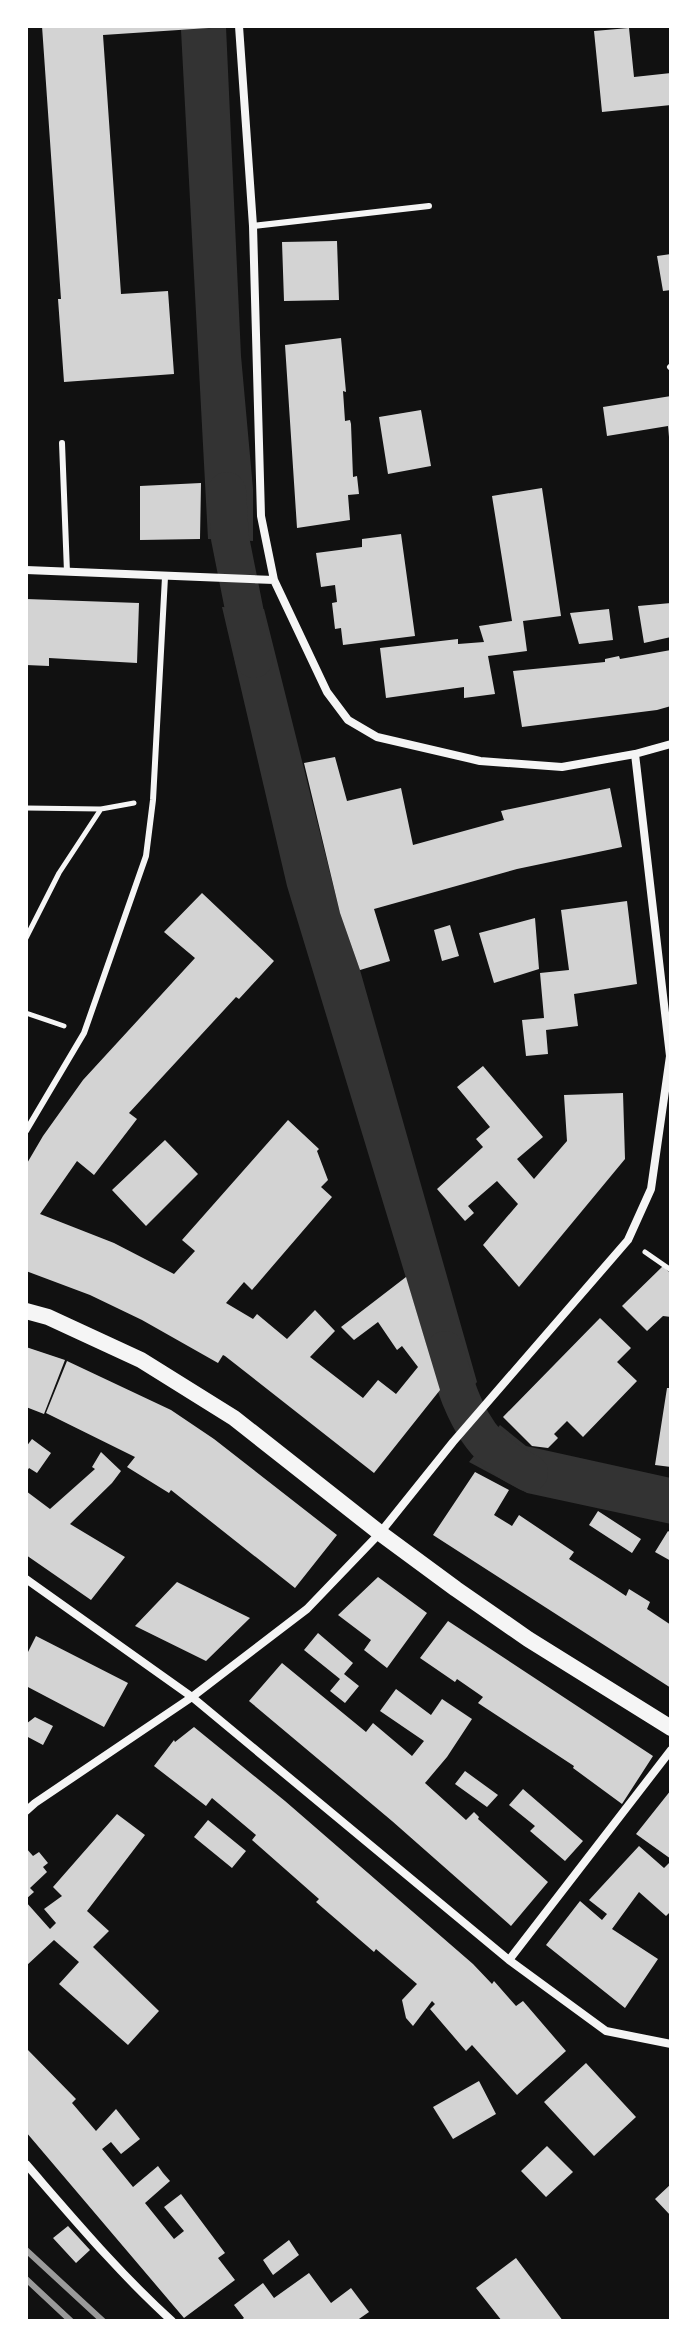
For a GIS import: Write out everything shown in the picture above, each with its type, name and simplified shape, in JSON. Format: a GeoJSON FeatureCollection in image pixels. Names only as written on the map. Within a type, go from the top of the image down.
{"type":"FeatureCollection","features":[{"type":"Feature","properties":{"kind":"main road"},"geometry":{"type":"LineString","coordinates":[[26,1311],[48,1317],[141,1360],[234,1418],[380,1533],[528,1639],[671,1728]]}},
{"type":"Feature","properties":{"kind":"street"},"geometry":{"type":"LineString","coordinates":[[239,26],[253,226],[261,516],[274,580],[327,692],[348,720],[377,737],[480,761],[562,767],[671,744]]}},
{"type":"Feature","properties":{"kind":"street"},"geometry":{"type":"LineString","coordinates":[[26,570],[274,580]]}},
{"type":"Feature","properties":{"kind":"street"},"geometry":{"type":"LineString","coordinates":[[26,1811],[192,1697],[307,1609],[380,1533],[453,1442],[628,1240],[651,1189],[670,1056],[635,754]]}},
{"type":"Feature","properties":{"kind":"street"},"geometry":{"type":"LineString","coordinates":[[26,1579],[192,1697],[509,1960],[606,2031],[671,2044]]}},
{"type":"Feature","properties":{"kind":"street"},"geometry":{"type":"LineString","coordinates":[[509,1960],[671,1750]]}},
{"type":"Feature","properties":{"kind":"street"},"geometry":{"type":"LineString","coordinates":[[26,2164],[139,2291],[172,2321]]}},
{"type":"Feature","properties":{"kind":"lane"},"geometry":{"type":"LineString","coordinates":[[253,226],[429,206]]}},
{"type":"Feature","properties":{"kind":"lane"},"geometry":{"type":"LineString","coordinates":[[62,443],[67,572]]}},
{"type":"Feature","properties":{"kind":"lane"},"geometry":{"type":"LineString","coordinates":[[26,1131],[84,1033],[146,856],[153,800],[165,577]]}},
{"type":"Feature","properties":{"kind":"path"},"geometry":{"type":"LineString","coordinates":[[26,808],[101,809],[153,800]]}},
{"type":"Feature","properties":{"kind":"path"},"geometry":{"type":"LineString","coordinates":[[26,938],[59,873],[101,809]]}},
{"type":"Feature","properties":{"kind":"path"},"geometry":{"type":"LineString","coordinates":[[26,1013],[84,1033]]}},
{"type":"Feature","properties":{"kind":"path"},"geometry":{"type":"LineString","coordinates":[[628,1240],[671,1270]]}},
{"type":"Feature","properties":{"kind":"shaded area"},"geometry":{"type":"Polygon","coordinates":[[[226,27],[241,356],[253,489],[253,541],[208,539],[181,30],[226,27]]]}},
{"type":"Feature","properties":{"kind":"shaded area"},"geometry":{"type":"Polygon","coordinates":[[[222,607],[264,609],[340,913],[360,970],[477,1382],[449,1414],[287,886],[222,607]]]}},
{"type":"Feature","properties":{"kind":"shaded area"},"geometry":{"type":"Polygon","coordinates":[[[500,1425],[526,1446],[671,1478],[671,1524],[527,1493],[469,1462],[500,1425]]]}},
{"type":"Feature","properties":{"kind":"building"},"geometry":{"type":"Polygon","coordinates":[[[42,26],[209,26],[103,35],[121,294],[168,291],[174,374],[64,382],[42,26]]]}},
{"type":"Feature","properties":{"kind":"building"},"geometry":{"type":"Polygon","coordinates":[[[629,28],[634,77],[671,73],[671,105],[602,112],[594,31],[629,28]]]}},
{"type":"Feature","properties":{"kind":"building"},"geometry":{"type":"Polygon","coordinates":[[[337,241],[339,300],[284,301],[282,242],[337,241]]]}},
{"type":"Feature","properties":{"kind":"building"},"geometry":{"type":"Polygon","coordinates":[[[671,254],[671,290],[663,291],[657,256],[671,254]]]}},
{"type":"Feature","properties":{"kind":"building"},"geometry":{"type":"Polygon","coordinates":[[[341,338],[345,421],[350,420],[351,424],[353,477],[357,476],[359,494],[348,495],[350,520],[297,528],[285,345],[341,338]]]}},
{"type":"Feature","properties":{"kind":"building"},"geometry":{"type":"Polygon","coordinates":[[[671,396],[671,437],[668,426],[607,436],[603,407],[671,396]]]}},
{"type":"Feature","properties":{"kind":"building"},"geometry":{"type":"Polygon","coordinates":[[[421,410],[431,466],[388,474],[379,417],[421,410]]]}},
{"type":"Feature","properties":{"kind":"building"},"geometry":{"type":"Polygon","coordinates":[[[201,483],[200,539],[140,540],[140,486],[201,483]]]}},
{"type":"Feature","properties":{"kind":"building"},"geometry":{"type":"Polygon","coordinates":[[[542,488],[561,616],[523,621],[527,651],[488,656],[495,694],[464,698],[464,687],[386,698],[380,648],[458,639],[458,644],[484,642],[479,626],[512,621],[492,496],[542,488]]]}},
{"type":"Feature","properties":{"kind":"building"},"geometry":{"type":"Polygon","coordinates":[[[401,534],[415,636],[343,645],[341,628],[335,629],[332,603],[337,602],[335,585],[321,587],[316,553],[362,547],[362,539],[401,534]]]}},
{"type":"Feature","properties":{"kind":"building"},"geometry":{"type":"Polygon","coordinates":[[[26,599],[139,603],[137,663],[49,658],[49,666],[26,665],[26,599]]]}},
{"type":"Feature","properties":{"kind":"building"},"geometry":{"type":"Polygon","coordinates":[[[671,603],[671,637],[644,643],[638,606],[671,603]]]}},
{"type":"Feature","properties":{"kind":"building"},"geometry":{"type":"Polygon","coordinates":[[[609,609],[613,640],[579,644],[570,613],[609,609]]]}},
{"type":"Feature","properties":{"kind":"building"},"geometry":{"type":"Polygon","coordinates":[[[671,650],[671,706],[522,727],[513,671],[605,662],[605,659],[619,656],[620,659],[671,650]]]}},
{"type":"Feature","properties":{"kind":"building"},"geometry":{"type":"Polygon","coordinates":[[[335,757],[347,801],[401,788],[413,845],[504,820],[501,811],[610,788],[622,847],[517,869],[374,909],[390,961],[360,970],[340,913],[304,763],[335,757]]]}},
{"type":"Feature","properties":{"kind":"building"},"geometry":{"type":"Polygon","coordinates":[[[202,893],[274,961],[239,999],[236,997],[129,1113],[137,1119],[94,1175],[77,1161],[40,1214],[114,1243],[174,1274],[195,1251],[182,1240],[288,1120],[319,1149],[317,1151],[328,1180],[321,1187],[332,1197],[252,1290],[244,1282],[226,1303],[253,1319],[257,1314],[287,1339],[315,1310],[335,1331],[310,1357],[363,1398],[378,1380],[396,1394],[418,1367],[402,1346],[397,1350],[378,1322],[354,1340],[341,1327],[406,1277],[440,1390],[374,1473],[225,1356],[218,1363],[90,1295],[26,1271],[26,1165],[83,1080],[195,958],[164,932],[202,893]]]}},
{"type":"Feature","properties":{"kind":"building"},"geometry":{"type":"Polygon","coordinates":[[[627,901],[637,984],[574,994],[578,1026],[546,1030],[548,1054],[526,1056],[522,1020],[544,1018],[540,973],[569,970],[561,910],[627,901]]]}},
{"type":"Feature","properties":{"kind":"building"},"geometry":{"type":"Polygon","coordinates":[[[535,918],[539,969],[494,983],[479,933],[535,918]]]}},
{"type":"Feature","properties":{"kind":"building"},"geometry":{"type":"Polygon","coordinates":[[[450,925],[459,956],[442,961],[434,930],[450,925]]]}},
{"type":"Feature","properties":{"kind":"building"},"geometry":{"type":"Polygon","coordinates":[[[483,1066],[543,1137],[517,1159],[534,1179],[567,1141],[564,1095],[623,1093],[625,1159],[519,1287],[483,1245],[518,1204],[497,1181],[468,1206],[474,1213],[465,1221],[437,1189],[483,1147],[476,1139],[490,1127],[457,1087],[483,1066]]]}},
{"type":"Feature","properties":{"kind":"building"},"geometry":{"type":"Polygon","coordinates":[[[165,1140],[198,1174],[146,1226],[112,1190],[165,1140]]]}},
{"type":"Feature","properties":{"kind":"building"},"geometry":{"type":"Polygon","coordinates":[[[663,1266],[671,1274],[671,1317],[663,1316],[647,1331],[622,1306],[663,1266]]]}},
{"type":"Feature","properties":{"kind":"building"},"geometry":{"type":"Polygon","coordinates":[[[600,1318],[631,1348],[617,1362],[637,1381],[583,1437],[567,1421],[554,1434],[558,1438],[548,1448],[532,1446],[503,1417],[600,1318]]]}},
{"type":"Feature","properties":{"kind":"building"},"geometry":{"type":"Polygon","coordinates":[[[26,1347],[65,1360],[44,1414],[26,1407],[26,1347]]]}},
{"type":"Feature","properties":{"kind":"building"},"geometry":{"type":"Polygon","coordinates":[[[67,1361],[171,1410],[214,1439],[337,1535],[295,1588],[171,1490],[169,1493],[127,1467],[135,1457],[46,1413],[67,1361]]]}},
{"type":"Feature","properties":{"kind":"building"},"geometry":{"type":"Polygon","coordinates":[[[667,1388],[671,1388],[671,1467],[655,1465],[667,1388]]]}},
{"type":"Feature","properties":{"kind":"building"},"geometry":{"type":"Polygon","coordinates":[[[32,1439],[51,1453],[37,1473],[29,1468],[26,1473],[26,1447],[32,1439]]]}},
{"type":"Feature","properties":{"kind":"building"},"geometry":{"type":"Polygon","coordinates":[[[101,1452],[121,1471],[70,1524],[125,1557],[91,1600],[26,1555],[26,1491],[50,1509],[95,1469],[92,1467],[101,1452]]]}},
{"type":"Feature","properties":{"kind":"building"},"geometry":{"type":"Polygon","coordinates":[[[475,1472],[509,1490],[494,1515],[512,1526],[519,1515],[574,1552],[569,1559],[626,1596],[629,1589],[650,1602],[647,1609],[671,1625],[671,1688],[433,1535],[475,1472]]]}},
{"type":"Feature","properties":{"kind":"building"},"geometry":{"type":"Polygon","coordinates":[[[598,1511],[641,1539],[632,1553],[589,1525],[598,1511]]]}},
{"type":"Feature","properties":{"kind":"building"},"geometry":{"type":"Polygon","coordinates":[[[668,1531],[671,1533],[671,1561],[655,1552],[668,1531]]]}},
{"type":"Feature","properties":{"kind":"building"},"geometry":{"type":"Polygon","coordinates":[[[378,1577],[427,1613],[387,1668],[364,1650],[371,1640],[338,1615],[378,1577]]]}},
{"type":"Feature","properties":{"kind":"building"},"geometry":{"type":"Polygon","coordinates":[[[177,1582],[250,1618],[206,1661],[135,1626],[177,1582]]]}},
{"type":"Feature","properties":{"kind":"building"},"geometry":{"type":"Polygon","coordinates":[[[448,1621],[653,1756],[622,1804],[574,1766],[478,1703],[483,1697],[420,1658],[448,1621]]]}},
{"type":"Feature","properties":{"kind":"building"},"geometry":{"type":"Polygon","coordinates":[[[318,1633],[353,1663],[344,1674],[359,1686],[345,1703],[330,1691],[340,1679],[304,1650],[318,1633]]]}},
{"type":"Feature","properties":{"kind":"building"},"geometry":{"type":"Polygon","coordinates":[[[36,1636],[128,1683],[104,1727],[26,1686],[26,1656],[36,1636]]]}},
{"type":"Feature","properties":{"kind":"building"},"geometry":{"type":"Polygon","coordinates":[[[282,1663],[366,1732],[373,1723],[412,1756],[424,1741],[380,1711],[396,1689],[431,1715],[442,1699],[472,1719],[425,1783],[466,1820],[474,1812],[548,1882],[511,1926],[249,1701],[282,1663]]]}},
{"type":"Feature","properties":{"kind":"building"},"geometry":{"type":"Polygon","coordinates":[[[35,1717],[53,1726],[43,1745],[26,1736],[26,1724],[35,1717]]]}},
{"type":"Feature","properties":{"kind":"building"},"geometry":{"type":"Polygon","coordinates":[[[194,1727],[285,1801],[492,1984],[494,1981],[516,2006],[523,2001],[566,2051],[517,2095],[472,2045],[466,2051],[430,2009],[435,2004],[432,2001],[413,2026],[406,2018],[402,2000],[417,1984],[316,1902],[319,1899],[252,1840],[256,1835],[212,1798],[206,1806],[154,1766],[174,1740],[194,1727]]]}},
{"type":"Feature","properties":{"kind":"building"},"geometry":{"type":"Polygon","coordinates":[[[465,1771],[498,1795],[487,1807],[455,1784],[465,1771]]]}},
{"type":"Feature","properties":{"kind":"building"},"geometry":{"type":"Polygon","coordinates":[[[523,1789],[583,1841],[565,1861],[530,1831],[535,1826],[509,1805],[523,1789]]]}},
{"type":"Feature","properties":{"kind":"building"},"geometry":{"type":"Polygon","coordinates":[[[671,1790],[671,1859],[636,1834],[671,1790]]]}},
{"type":"Feature","properties":{"kind":"building"},"geometry":{"type":"Polygon","coordinates":[[[117,1814],[145,1835],[87,1911],[109,1931],[93,1947],[159,2011],[128,2045],[59,1984],[79,1962],[54,1940],[26,1966],[26,1902],[50,1929],[56,1923],[44,1909],[62,1896],[53,1887],[117,1814]]]}},
{"type":"Feature","properties":{"kind":"building"},"geometry":{"type":"Polygon","coordinates":[[[208,1820],[246,1851],[232,1868],[194,1837],[208,1820]]]}},
{"type":"Feature","properties":{"kind":"building"},"geometry":{"type":"Polygon","coordinates":[[[639,1846],[664,1868],[671,1861],[671,1911],[666,1916],[639,1892],[612,1929],[658,1959],[625,2008],[546,1945],[580,1901],[602,1920],[607,1914],[589,1900],[639,1846]]]}},
{"type":"Feature","properties":{"kind":"building"},"geometry":{"type":"Polygon","coordinates":[[[26,1848],[33,1856],[39,1852],[48,1863],[43,1867],[47,1872],[30,1888],[34,1892],[26,1899],[26,1848]]]}},
{"type":"Feature","properties":{"kind":"building"},"geometry":{"type":"Polygon","coordinates":[[[26,2048],[76,2099],[72,2103],[96,2131],[116,2109],[140,2139],[121,2154],[111,2142],[102,2149],[133,2187],[158,2166],[170,2181],[145,2203],[174,2239],[184,2231],[164,2207],[181,2194],[225,2253],[218,2258],[235,2280],[184,2318],[26,2132],[26,2048]]]}},
{"type":"Feature","properties":{"kind":"building"},"geometry":{"type":"Polygon","coordinates":[[[586,2063],[636,2117],[594,2156],[544,2102],[586,2063]]]}},
{"type":"Feature","properties":{"kind":"building"},"geometry":{"type":"Polygon","coordinates":[[[479,2081],[496,2114],[453,2139],[433,2107],[479,2081]]]}},
{"type":"Feature","properties":{"kind":"building"},"geometry":{"type":"Polygon","coordinates":[[[547,2146],[573,2172],[546,2197],[521,2171],[547,2146]]]}},
{"type":"Feature","properties":{"kind":"building"},"geometry":{"type":"Polygon","coordinates":[[[671,2184],[671,2216],[655,2199],[671,2184]]]}},
{"type":"Feature","properties":{"kind":"building"},"geometry":{"type":"Polygon","coordinates":[[[68,2226],[90,2250],[76,2263],[53,2238],[68,2226]]]}},
{"type":"Feature","properties":{"kind":"building"},"geometry":{"type":"Polygon","coordinates":[[[289,2240],[299,2255],[273,2275],[263,2260],[289,2240]]]}},
{"type":"Feature","properties":{"kind":"building"},"geometry":{"type":"Polygon","coordinates":[[[516,2258],[563,2321],[502,2321],[476,2288],[516,2258]]]}},
{"type":"Feature","properties":{"kind":"building"},"geometry":{"type":"Polygon","coordinates":[[[309,2273],[331,2303],[351,2288],[369,2312],[356,2321],[240,2321],[244,2318],[234,2305],[263,2283],[274,2298],[309,2273]]]}},
{"type":"Feature","properties":{"kind":"waterway"},"geometry":{"type":"LineString","coordinates":[[227,491],[230,538],[254,659]]}},
{"type":"Feature","properties":{"kind":"waterway"},"geometry":{"type":"LineString","coordinates":[[445,1350],[459,1393],[480,1435],[501,1456],[529,1473]]}},
{"type":"Feature","properties":{"kind":"railway"},"geometry":{"type":"LineString","coordinates":[[26,2250],[103,2321]]}},
{"type":"Feature","properties":{"kind":"railway"},"geometry":{"type":"LineString","coordinates":[[26,2279],[71,2321]]}}]}
